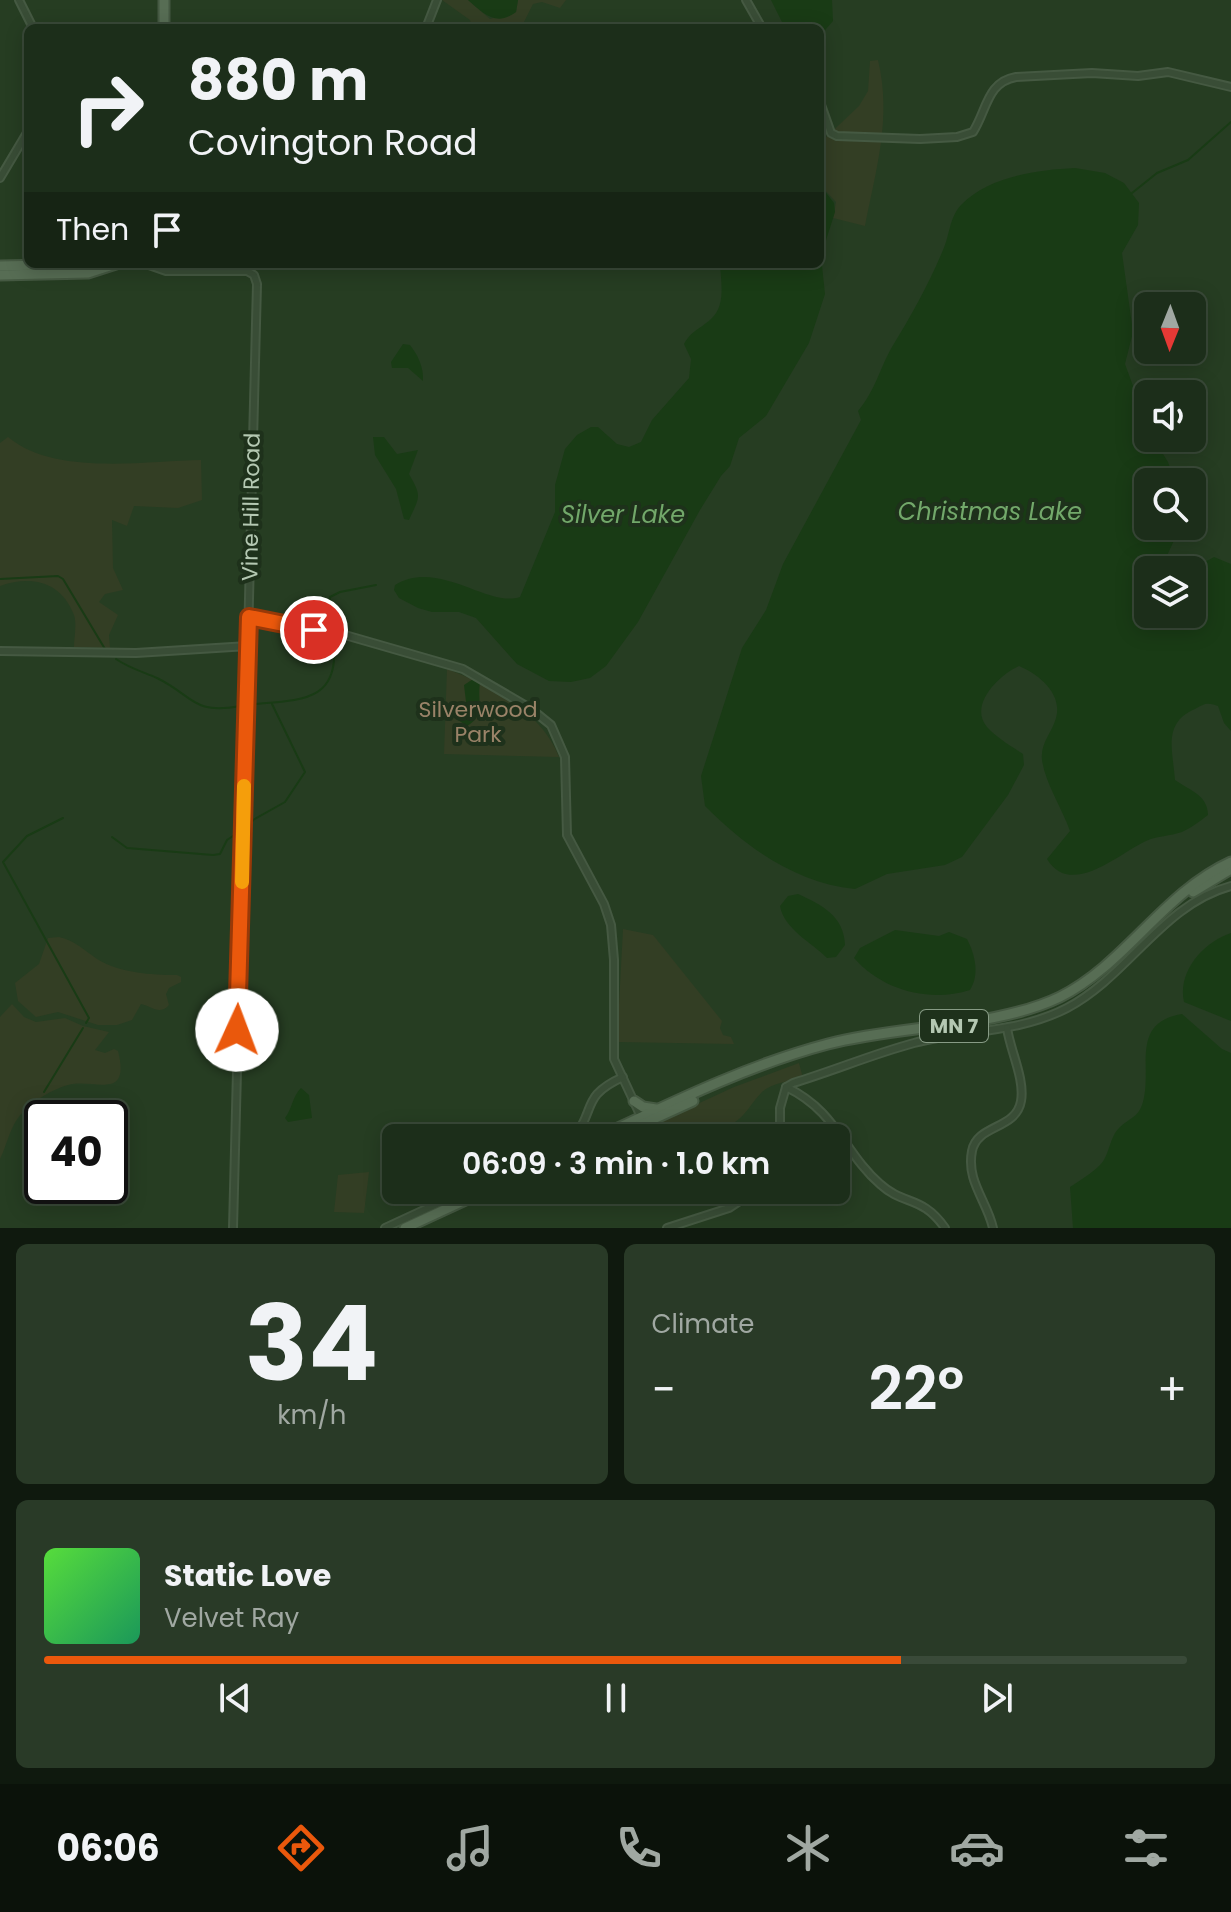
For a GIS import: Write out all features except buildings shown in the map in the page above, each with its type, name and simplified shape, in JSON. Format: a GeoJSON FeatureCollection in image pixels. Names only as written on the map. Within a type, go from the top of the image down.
{"type":"FeatureCollection","features":[{"type":"Feature","properties":{"kind":"main road"},"geometry":{"type":"LineString","coordinates":[[164,0],[164,24]]}},
{"type":"Feature","properties":{"kind":"main road"},"geometry":{"type":"LineString","coordinates":[[3,270],[33,268]]}},
{"type":"Feature","properties":{"kind":"main road"},"geometry":{"type":"LineString","coordinates":[[3,270],[88,273],[104,268]]}},
{"type":"Feature","properties":{"kind":"main road","name":"MN 7"},"geometry":{"type":"LineString","coordinates":[[635,1124],[663,1108],[756,1068],[827,1044],[1015,1012],[1060,996],[1107,964],[1170,902],[1207,874],[1231,862]]}},
{"type":"Feature","properties":{"kind":"main road","name":"MN 7"},"geometry":{"type":"LineString","coordinates":[[632,1124],[757,1073],[828,1049],[889,1035],[1017,1017],[1049,1006],[1090,983],[1174,906],[1231,869]]}},
{"type":"Feature","properties":{"kind":"main road"},"geometry":{"type":"LineString","coordinates":[[634,1101],[646,1108],[663,1108]]}},
{"type":"Feature","properties":{"kind":"main road"},"geometry":{"type":"LineString","coordinates":[[405,1228],[457,1204]]}},
{"type":"Feature","properties":{"kind":"main road"},"geometry":{"type":"LineString","coordinates":[[418,1228],[469,1204]]}},
{"type":"Feature","properties":{"kind":"street"},"geometry":{"type":"LineString","coordinates":[[19,0],[31,24]]}},
{"type":"Feature","properties":{"kind":"street"},"geometry":{"type":"LineString","coordinates":[[428,24],[437,0]]}},
{"type":"Feature","properties":{"kind":"street"},"geometry":{"type":"LineString","coordinates":[[746,0],[760,24]]}},
{"type":"Feature","properties":{"kind":"street"},"geometry":{"type":"LineString","coordinates":[[824,113],[831,133],[837,136],[941,138],[973,132],[994,87],[1005,79],[1016,77],[1092,73],[1138,76],[1168,72],[1231,87]]}},
{"type":"Feature","properties":{"kind":"street"},"geometry":{"type":"LineString","coordinates":[[0,178],[24,138]]}},
{"type":"Feature","properties":{"kind":"street","name":"Vine Hill Road"},"geometry":{"type":"LineString","coordinates":[[157,268],[166,271],[247,271],[254,275],[257,289],[233,1228]]}},
{"type":"Feature","properties":{"kind":"street"},"geometry":{"type":"LineString","coordinates":[[249,617],[345,635],[463,669],[539,714],[551,725],[565,757],[567,835],[604,904],[611,925],[614,960],[613,1051],[642,1120]]}},
{"type":"Feature","properties":{"kind":"street"},"geometry":{"type":"LineString","coordinates":[[0,651],[146,653],[248,646]]}},
{"type":"Feature","properties":{"kind":"street"},"geometry":{"type":"LineString","coordinates":[[786,1087],[915,1043],[1007,1028],[1048,1016],[1080,1000],[1113,976],[1187,906],[1231,886]]}},
{"type":"Feature","properties":{"kind":"street"},"geometry":{"type":"LineString","coordinates":[[993,1228],[976,1189],[971,1156],[980,1137],[1009,1122],[1020,1105],[1022,1092],[1007,1028]]}},
{"type":"Feature","properties":{"kind":"street"},"geometry":{"type":"LineString","coordinates":[[581,1124],[594,1096],[606,1085],[623,1077]]}},
{"type":"Feature","properties":{"kind":"street"},"geometry":{"type":"LineString","coordinates":[[780,1124],[780,1108],[786,1087]]}},
{"type":"Feature","properties":{"kind":"street"},"geometry":{"type":"LineString","coordinates":[[786,1087],[822,1112],[878,1183],[926,1206],[945,1228]]}},
{"type":"Feature","properties":{"kind":"street"},"geometry":{"type":"LineString","coordinates":[[385,1228],[437,1204]]}},
{"type":"Feature","properties":{"kind":"street"},"geometry":{"type":"LineString","coordinates":[[667,1228],[735,1204]]}},
{"type":"Feature","properties":{"kind":"green space"},"geometry":{"type":"Polygon","coordinates":[[[442,0],[468,0],[490,19],[516,12],[518,0],[566,0],[560,8],[542,2],[533,4],[523,24],[471,24],[470,20],[442,0]]]}},
{"type":"Feature","properties":{"kind":"green space"},"geometry":{"type":"Polygon","coordinates":[[[878,60],[883,123],[865,226],[833,218],[836,202],[824,189],[824,139],[859,106],[868,91],[870,61],[878,60]]]}},
{"type":"Feature","properties":{"kind":"green space"},"geometry":{"type":"Polygon","coordinates":[[[8,437],[27,449],[74,462],[100,464],[201,460],[202,500],[178,508],[134,506],[127,526],[112,520],[113,568],[123,590],[105,594],[99,602],[118,615],[109,635],[110,648],[74,647],[74,615],[53,588],[34,581],[0,586],[0,443],[8,437]]]}},
{"type":"Feature","properties":{"kind":"green space","name":"Silverwood Park"},"geometry":{"type":"Polygon","coordinates":[[[447,669],[513,702],[540,727],[559,757],[444,754],[447,669]]]}},
{"type":"Feature","properties":{"kind":"green space"},"geometry":{"type":"Polygon","coordinates":[[[623,929],[653,935],[722,1021],[720,1028],[723,1035],[731,1037],[734,1044],[617,1042],[623,929]]]}},
{"type":"Feature","properties":{"kind":"green space"},"geometry":{"type":"Polygon","coordinates":[[[59,937],[116,967],[146,974],[177,975],[181,977],[181,982],[169,988],[166,994],[169,1005],[165,1008],[159,1010],[141,1004],[132,1020],[117,1025],[98,1025],[58,1012],[36,1017],[18,1001],[15,983],[39,964],[48,938],[59,937]]]}},
{"type":"Feature","properties":{"kind":"green space"},"geometry":{"type":"Polygon","coordinates":[[[12,1004],[24,1017],[36,1022],[65,1018],[109,1032],[95,1050],[105,1053],[114,1049],[118,1051],[121,1067],[119,1077],[114,1082],[68,1085],[37,1100],[24,1100],[24,1111],[16,1121],[0,1159],[0,1017],[12,1004]]]}},
{"type":"Feature","properties":{"kind":"green space"},"geometry":{"type":"Polygon","coordinates":[[[799,1063],[803,1078],[766,1089],[732,1124],[654,1124],[734,1087],[799,1063]]]}},
{"type":"Feature","properties":{"kind":"green space"},"geometry":{"type":"Polygon","coordinates":[[[369,1172],[364,1213],[334,1212],[338,1175],[369,1172]]]}},
{"type":"Feature","properties":{"kind":"water"},"geometry":{"type":"Polygon","coordinates":[[[468,0],[518,0],[516,12],[496,18],[485,14],[468,0]]]}},
{"type":"Feature","properties":{"kind":"water"},"geometry":{"type":"Polygon","coordinates":[[[771,0],[832,0],[833,21],[824,31],[824,24],[783,24],[771,0]]]}},
{"type":"Feature","properties":{"kind":"water","name":"Christmas Lake"},"geometry":{"type":"Polygon","coordinates":[[[1075,168],[1105,173],[1124,183],[1139,203],[1138,225],[1122,253],[1133,332],[1125,364],[1134,389],[1134,452],[1162,452],[1170,468],[1134,468],[1134,540],[1174,540],[1167,556],[1134,556],[1134,628],[1206,628],[1206,561],[1214,557],[1231,564],[1231,731],[1224,723],[1218,706],[1206,704],[1178,722],[1172,739],[1175,780],[1205,802],[1208,815],[1182,832],[1146,841],[1096,869],[1069,875],[1057,870],[1047,859],[1070,831],[1042,760],[1044,743],[1056,718],[1056,700],[1041,679],[1019,666],[996,683],[981,709],[987,727],[1023,754],[1024,765],[1008,795],[962,857],[945,865],[887,874],[855,889],[812,879],[755,849],[705,806],[701,776],[742,648],[766,610],[783,564],[861,420],[858,411],[932,275],[957,210],[985,187],[1014,176],[1075,168]]]}},
{"type":"Feature","properties":{"kind":"water","name":"Silver Lake"},"geometry":{"type":"Polygon","coordinates":[[[824,190],[834,203],[835,212],[824,247],[824,190]]]}},
{"type":"Feature","properties":{"kind":"water","name":"Silver Lake"},"geometry":{"type":"Polygon","coordinates":[[[720,268],[822,268],[825,294],[809,343],[766,416],[739,438],[730,466],[700,510],[638,622],[606,666],[590,678],[571,682],[549,681],[517,664],[476,618],[459,612],[432,612],[399,598],[394,590],[395,585],[411,578],[428,577],[493,596],[507,599],[520,597],[555,512],[555,485],[565,449],[577,435],[591,427],[598,427],[617,444],[629,447],[641,442],[652,420],[689,378],[691,359],[684,344],[693,332],[716,314],[722,293],[720,268]]]}},
{"type":"Feature","properties":{"kind":"water"},"geometry":{"type":"Polygon","coordinates":[[[403,344],[410,345],[416,353],[423,381],[408,368],[392,368],[391,362],[403,344]]]}},
{"type":"Feature","properties":{"kind":"water"},"geometry":{"type":"Polygon","coordinates":[[[373,437],[384,437],[397,454],[418,450],[409,474],[418,497],[409,520],[404,519],[396,489],[375,455],[373,437]]]}},
{"type":"Feature","properties":{"kind":"water"},"geometry":{"type":"Polygon","coordinates":[[[473,679],[480,683],[480,707],[477,717],[467,726],[458,720],[466,702],[464,685],[473,679]]]}},
{"type":"Feature","properties":{"kind":"water"},"geometry":{"type":"Polygon","coordinates":[[[798,894],[823,907],[841,926],[845,945],[836,957],[827,958],[787,922],[780,906],[788,896],[798,894]]]}},
{"type":"Feature","properties":{"kind":"water"},"geometry":{"type":"Polygon","coordinates":[[[895,930],[939,936],[949,932],[967,939],[975,964],[975,978],[970,990],[939,995],[907,991],[878,978],[854,958],[860,948],[895,930]]]}},
{"type":"Feature","properties":{"kind":"water"},"geometry":{"type":"Polygon","coordinates":[[[1231,933],[1231,1021],[1184,1002],[1183,991],[1195,959],[1211,943],[1231,933]]]}},
{"type":"Feature","properties":{"kind":"water"},"geometry":{"type":"Polygon","coordinates":[[[1182,1014],[1222,1049],[1231,1053],[1231,1228],[1073,1228],[1070,1187],[1100,1165],[1116,1131],[1140,1109],[1145,1091],[1149,1038],[1155,1027],[1165,1019],[1182,1014]]]}},
{"type":"Feature","properties":{"kind":"water"},"geometry":{"type":"Polygon","coordinates":[[[301,1088],[309,1095],[312,1118],[288,1122],[285,1118],[301,1088]]]}},
{"type":"Feature","properties":{"kind":"waterway"},"geometry":{"type":"LineString","coordinates":[[1132,193],[1157,173],[1188,160],[1231,122]]}},
{"type":"Feature","properties":{"kind":"waterway"},"geometry":{"type":"LineString","coordinates":[[0,579],[58,576],[63,579],[105,649]]}},
{"type":"Feature","properties":{"kind":"waterway"},"geometry":{"type":"LineString","coordinates":[[332,628],[327,617],[330,597],[376,585]]}},
{"type":"Feature","properties":{"kind":"waterway"},"geometry":{"type":"LineString","coordinates":[[255,704],[303,698],[325,686],[334,659],[333,638]]}},
{"type":"Feature","properties":{"kind":"waterway"},"geometry":{"type":"LineString","coordinates":[[116,659],[157,678],[202,706],[240,706]]}},
{"type":"Feature","properties":{"kind":"waterway"},"geometry":{"type":"LineString","coordinates":[[248,829],[253,820],[285,802],[305,772],[272,704]]}},
{"type":"Feature","properties":{"kind":"waterway"},"geometry":{"type":"LineString","coordinates":[[63,818],[27,836],[3,862],[89,1018],[86,1023]]}},
{"type":"Feature","properties":{"kind":"waterway"},"geometry":{"type":"LineString","coordinates":[[112,837],[127,848],[213,855],[220,854],[227,840],[236,834]]}},
{"type":"Feature","properties":{"kind":"waterway"},"geometry":{"type":"LineString","coordinates":[[44,1092],[83,1028]]}},
{"type":"Feature","properties":{"kind":"slow traffic"},"geometry":{"type":"LineString","coordinates":[[242,882],[244,786]]}},
{"type":"Feature","properties":{"kind":"route"},"geometry":{"type":"LineString","coordinates":[[237,1030],[249,617],[314,630]]}}]}
